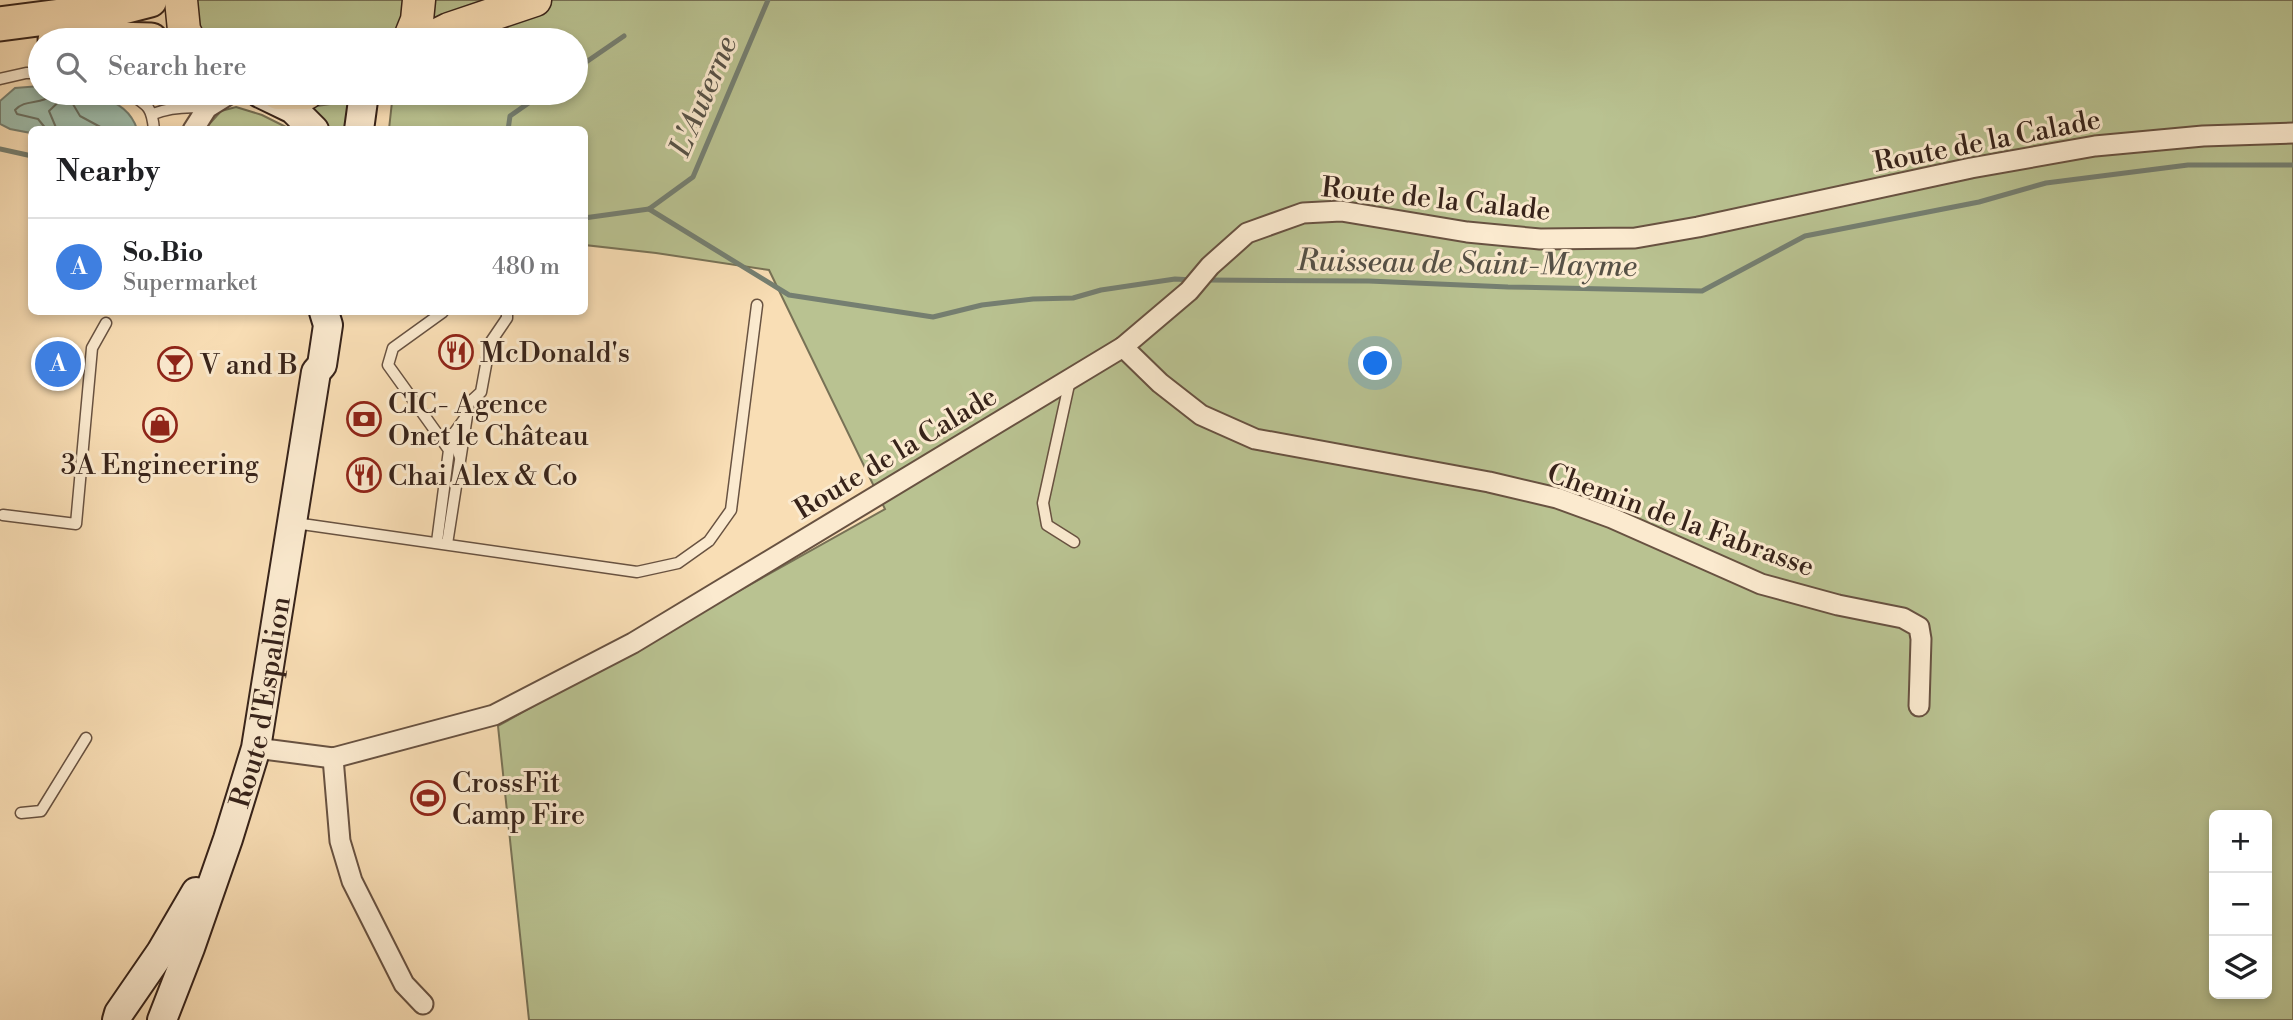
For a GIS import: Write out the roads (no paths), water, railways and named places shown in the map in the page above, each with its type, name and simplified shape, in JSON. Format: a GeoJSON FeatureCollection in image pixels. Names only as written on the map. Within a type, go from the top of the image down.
{"type":"FeatureCollection","features":[{"type":"Feature","properties":{"kind":"highway"},"geometry":{"type":"LineString","coordinates":[[0,24],[115,9],[150,0]]}},
{"type":"Feature","properties":{"kind":"highway"},"geometry":{"type":"LineString","coordinates":[[0,48],[28,44]]}},
{"type":"Feature","properties":{"kind":"main road"},"geometry":{"type":"LineString","coordinates":[[181,0],[184,28]]}},
{"type":"Feature","properties":{"kind":"main road"},"geometry":{"type":"LineString","coordinates":[[414,28],[419,0]]}},
{"type":"Feature","properties":{"kind":"main road"},"geometry":{"type":"LineString","coordinates":[[452,28],[535,0]]}},
{"type":"Feature","properties":{"kind":"main road"},"geometry":{"type":"LineString","coordinates":[[283,105],[293,110],[310,126]]}},
{"type":"Feature","properties":{"kind":"main road"},"geometry":{"type":"LineString","coordinates":[[360,126],[362,105]]}},
{"type":"Feature","properties":{"kind":"main road","name":"Route d'Espalion"},"geometry":{"type":"LineString","coordinates":[[164,1019],[228,839],[256,748],[316,372],[310,363],[316,325],[323,315]]}},
{"type":"Feature","properties":{"kind":"main road"},"geometry":{"type":"LineString","coordinates":[[116,1018],[161,953],[228,839]]}},
{"type":"Feature","properties":{"kind":"street"},"geometry":{"type":"LineString","coordinates":[[195,126],[206,105]]}},
{"type":"Feature","properties":{"kind":"street","name":"Route de la Calade"},"geometry":{"type":"LineString","coordinates":[[256,748],[333,758],[494,715],[506,709],[633,643],[1123,347],[1189,290],[1210,266],[1247,233],[1303,213],[1341,211],[1467,232],[1540,239],[1635,238],[1970,168],[2095,146],[2203,136],[2293,133]]}},
{"type":"Feature","properties":{"kind":"street","name":"Chemin de la Fabrasse"},"geometry":{"type":"LineString","coordinates":[[1123,347],[1160,383],[1201,415],[1255,439],[1489,482],[1557,498],[1612,518],[1761,584],[1838,605],[1903,618],[1919,627],[1922,639],[1919,706]]}},
{"type":"Feature","properties":{"kind":"street"},"geometry":{"type":"LineString","coordinates":[[333,758],[340,841],[352,881],[404,984],[423,1004]]}},
{"type":"Feature","properties":{"kind":"lane"},"geometry":{"type":"LineString","coordinates":[[0,79],[28,73]]}},
{"type":"Feature","properties":{"kind":"lane"},"geometry":{"type":"LineString","coordinates":[[147,105],[153,114],[154,126]]}},
{"type":"Feature","properties":{"kind":"lane"},"geometry":{"type":"LineString","coordinates":[[153,114],[191,105]]}},
{"type":"Feature","properties":{"kind":"lane"},"geometry":{"type":"LineString","coordinates":[[291,523],[638,572],[678,563],[709,541],[731,510],[757,305]]}},
{"type":"Feature","properties":{"kind":"lane"},"geometry":{"type":"LineString","coordinates":[[439,315],[393,348],[388,365],[449,450],[442,543]]}},
{"type":"Feature","properties":{"kind":"lane"},"geometry":{"type":"LineString","coordinates":[[442,543],[469,403],[481,391],[490,344],[507,315]]}},
{"type":"Feature","properties":{"kind":"lane"},"geometry":{"type":"LineString","coordinates":[[3,515],[76,524],[92,348],[106,323]]}},
{"type":"Feature","properties":{"kind":"lane"},"geometry":{"type":"LineString","coordinates":[[1070,379],[1043,503],[1047,525],[1074,542]]}},
{"type":"Feature","properties":{"kind":"lane"},"geometry":{"type":"LineString","coordinates":[[21,813],[41,811],[86,738]]}},
{"type":"Feature","properties":{"kind":"water"},"geometry":{"type":"Polygon","coordinates":[[[28,87],[28,105],[118,105],[130,116],[135,126],[28,126],[28,132],[10,129],[0,124],[0,101],[15,88],[28,87]]]}},
{"type":"Feature","properties":{"kind":"waterway","name":"L'Auterne"},"geometry":{"type":"LineString","coordinates":[[588,217],[649,209],[693,177],[768,0]]}},
{"type":"Feature","properties":{"kind":"waterway"},"geometry":{"type":"LineString","coordinates":[[588,61],[624,36]]}},
{"type":"Feature","properties":{"kind":"waterway"},"geometry":{"type":"LineString","coordinates":[[509,126],[510,116],[526,105]]}},
{"type":"Feature","properties":{"kind":"waterway","name":"L'Auterne"},"geometry":{"type":"LineString","coordinates":[[0,149],[28,155]]}},
{"type":"Feature","properties":{"kind":"waterway","name":"Ruisseau de Saint-Mayme"},"geometry":{"type":"LineString","coordinates":[[1207,280],[1369,281],[1702,291],[1805,236],[1979,202],[2046,183],[2188,165],[2293,165]]}},
{"type":"Feature","properties":{"kind":"waterway","name":"Ruisseau de Saint-Mayme"},"geometry":{"type":"LineString","coordinates":[[649,209],[789,295],[933,317],[982,305],[1073,298],[1101,290],[1175,279],[1193,280]]}},
{"type":"Feature","properties":{"kind":"place","name":"McDonald's"},"geometry":{"type":"Point","coordinates":[456,352]}},
{"type":"Feature","properties":{"kind":"place","name":"So.Bio"},"geometry":{"type":"Point","coordinates":[58,364]}},
{"type":"Feature","properties":{"kind":"place","name":"V and B"},"geometry":{"type":"Point","coordinates":[175,364]}},
{"type":"Feature","properties":{"kind":"place","name":"CIC- Agence Onet le Château"},"geometry":{"type":"Point","coordinates":[364,419]}},
{"type":"Feature","properties":{"kind":"place","name":"3A Engineering"},"geometry":{"type":"Point","coordinates":[160,425]}},
{"type":"Feature","properties":{"kind":"place","name":"Chai Alex & Co"},"geometry":{"type":"Point","coordinates":[364,475]}},
{"type":"Feature","properties":{"kind":"place","name":"CrossFit Camp Fire"},"geometry":{"type":"Point","coordinates":[428,798]}}]}
